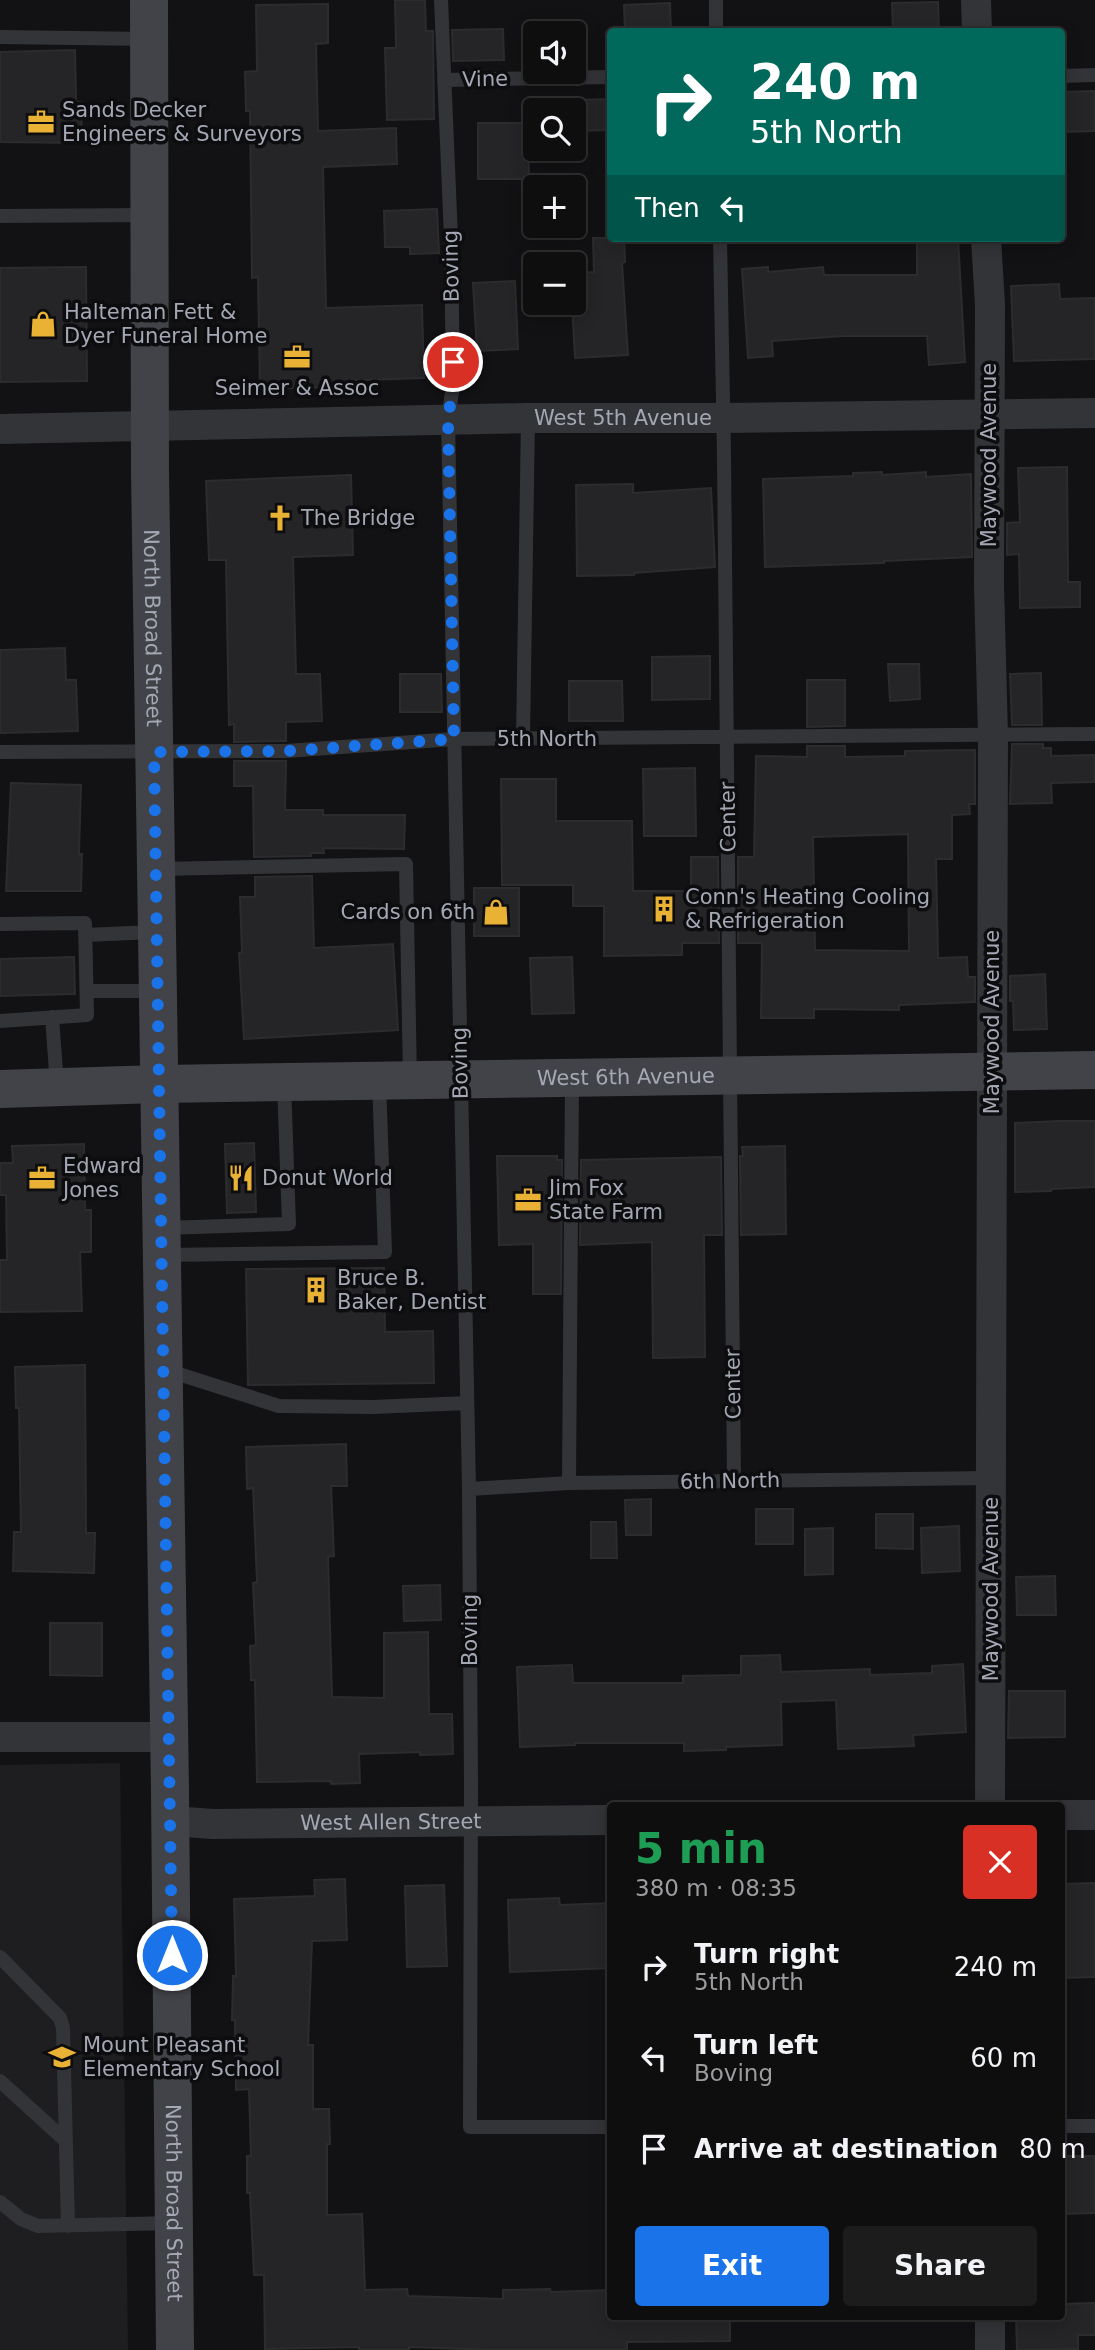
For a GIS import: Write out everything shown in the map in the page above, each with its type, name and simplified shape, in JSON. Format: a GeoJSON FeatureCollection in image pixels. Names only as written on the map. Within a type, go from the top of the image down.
{"type":"FeatureCollection","features":[{"type":"Feature","properties":{"kind":"street","name":"North Broad Street"},"geometry":{"type":"LineString","coordinates":[[149,0],[149,426],[171,1821],[176,2350]]}},
{"type":"Feature","properties":{"kind":"street"},"geometry":{"type":"LineString","coordinates":[[976,0],[977,28]]}},
{"type":"Feature","properties":{"kind":"street","name":"Maywood Avenue"},"geometry":{"type":"LineString","coordinates":[[986,242],[990,305],[989,586],[993,735],[990,1802]]}},
{"type":"Feature","properties":{"kind":"street","name":"West 5th Avenue"},"geometry":{"type":"LineString","coordinates":[[0,429],[448,419],[1095,413]]}},
{"type":"Feature","properties":{"kind":"street","name":"West 6th Avenue"},"geometry":{"type":"LineString","coordinates":[[0,1089],[158,1084],[1095,1070]]}},
{"type":"Feature","properties":{"kind":"street"},"geometry":{"type":"LineString","coordinates":[[0,1737],[169,1737]]}},
{"type":"Feature","properties":{"kind":"street"},"geometry":{"type":"LineString","coordinates":[[1065,1815],[1095,1815]]}},
{"type":"Feature","properties":{"kind":"street","name":"West Allen Street"},"geometry":{"type":"LineString","coordinates":[[171,1821],[213,1824],[607,1820]]}},
{"type":"Feature","properties":{"kind":"street"},"geometry":{"type":"LineString","coordinates":[[990,2320],[990,2350]]}},
{"type":"Feature","properties":{"kind":"lane","name":"Boving"},"geometry":{"type":"LineString","coordinates":[[441,0],[453,359],[453,386],[448,419],[467,1402],[470,2127],[607,2127]]}},
{"type":"Feature","properties":{"kind":"lane"},"geometry":{"type":"LineString","coordinates":[[716,0],[716,28]]}},
{"type":"Feature","properties":{"kind":"lane"},"geometry":{"type":"LineString","coordinates":[[0,37],[149,38]]}},
{"type":"Feature","properties":{"kind":"lane"},"geometry":{"type":"LineString","coordinates":[[1065,76],[1088,75]]}},
{"type":"Feature","properties":{"kind":"lane","name":"Vine"},"geometry":{"type":"LineString","coordinates":[[444,80],[607,77]]}},
{"type":"Feature","properties":{"kind":"lane"},"geometry":{"type":"LineString","coordinates":[[0,216],[149,215]]}},
{"type":"Feature","properties":{"kind":"lane","name":"Center"},"geometry":{"type":"LineString","coordinates":[[720,242],[734,1481]]}},
{"type":"Feature","properties":{"kind":"lane"},"geometry":{"type":"LineString","coordinates":[[523,739],[528,418]]}},
{"type":"Feature","properties":{"kind":"lane","name":"5th North"},"geometry":{"type":"LineString","coordinates":[[0,752],[286,751],[454,739],[1095,734]]}},
{"type":"Feature","properties":{"kind":"lane"},"geometry":{"type":"LineString","coordinates":[[155,869],[406,864],[385,1252],[162,1241]]}},
{"type":"Feature","properties":{"kind":"lane"},"geometry":{"type":"LineString","coordinates":[[0,924],[85,923],[87,992],[87,1015],[0,1021]]}},
{"type":"Feature","properties":{"kind":"lane"},"geometry":{"type":"LineString","coordinates":[[85,935],[156,932]]}},
{"type":"Feature","properties":{"kind":"lane"},"geometry":{"type":"LineString","coordinates":[[87,992],[157,990]]}},
{"type":"Feature","properties":{"kind":"lane"},"geometry":{"type":"LineString","coordinates":[[52,1017],[58,1087]]}},
{"type":"Feature","properties":{"kind":"lane"},"geometry":{"type":"LineString","coordinates":[[569,1483],[572,1077]]}},
{"type":"Feature","properties":{"kind":"lane"},"geometry":{"type":"LineString","coordinates":[[162,1241],[289,1224],[284,1082]]}},
{"type":"Feature","properties":{"kind":"lane"},"geometry":{"type":"LineString","coordinates":[[164,1369],[279,1406],[373,1407],[467,1402]]}},
{"type":"Feature","properties":{"kind":"lane","name":"6th North"},"geometry":{"type":"LineString","coordinates":[[468,1489],[569,1483],[991,1478]]}},
{"type":"Feature","properties":{"kind":"lane"},"geometry":{"type":"LineString","coordinates":[[0,1957],[60,2018],[65,2039],[68,2226]]}},
{"type":"Feature","properties":{"kind":"lane"},"geometry":{"type":"LineString","coordinates":[[0,2081],[66,2141]]}},
{"type":"Feature","properties":{"kind":"lane"},"geometry":{"type":"LineString","coordinates":[[1065,2126],[1095,2126]]}},
{"type":"Feature","properties":{"kind":"lane"},"geometry":{"type":"LineString","coordinates":[[0,2202],[13,2214],[30,2223],[47,2226],[173,2223]]}},
{"type":"Feature","properties":{"kind":"shaded area","name":"Mount Pleasant Elementary School"},"geometry":{"type":"Polygon","coordinates":[[[120,1763],[128,2350],[0,2350],[0,1765],[120,1763]]]}},
{"type":"Feature","properties":{"kind":"building"},"geometry":{"type":"Polygon","coordinates":[[[395,0],[425,0],[426,31],[433,31],[434,119],[387,120],[385,48],[396,48],[395,0]]]}},
{"type":"Feature","properties":{"kind":"building"},"geometry":{"type":"Polygon","coordinates":[[[938,2],[939,28],[893,28],[892,3],[938,2]]]}},
{"type":"Feature","properties":{"kind":"building"},"geometry":{"type":"Polygon","coordinates":[[[670,3],[671,28],[625,28],[624,5],[670,3]]]}},
{"type":"Feature","properties":{"kind":"building"},"geometry":{"type":"Polygon","coordinates":[[[328,4],[328,43],[316,44],[318,131],[396,128],[397,164],[323,167],[326,308],[422,305],[424,378],[334,381],[334,387],[260,389],[258,277],[252,278],[250,111],[246,111],[245,72],[257,71],[256,5],[328,4]]]}},
{"type":"Feature","properties":{"kind":"building"},"geometry":{"type":"Polygon","coordinates":[[[503,29],[504,60],[453,61],[452,30],[503,29]]]}},
{"type":"Feature","properties":{"kind":"building"},"geometry":{"type":"Polygon","coordinates":[[[75,50],[76,102],[82,102],[81,143],[0,142],[0,52],[75,50]]]}},
{"type":"Feature","properties":{"kind":"building"},"geometry":{"type":"Polygon","coordinates":[[[1095,91],[1095,131],[1065,132],[1065,92],[1095,91]]]}},
{"type":"Feature","properties":{"kind":"building"},"geometry":{"type":"Polygon","coordinates":[[[607,99],[607,130],[586,131],[586,100],[607,99]]]}},
{"type":"Feature","properties":{"kind":"building"},"geometry":{"type":"Polygon","coordinates":[[[478,123],[523,123],[523,161],[529,161],[529,175],[523,175],[523,179],[478,179],[478,123]]]}},
{"type":"Feature","properties":{"kind":"building"},"geometry":{"type":"Polygon","coordinates":[[[437,209],[439,253],[410,254],[410,247],[385,247],[384,211],[437,209]]]}},
{"type":"Feature","properties":{"kind":"building"},"geometry":{"type":"Polygon","coordinates":[[[593,238],[607,238],[607,242],[624,242],[625,262],[622,263],[628,355],[575,358],[573,315],[586,315],[586,272],[594,272],[593,238]]]}},
{"type":"Feature","properties":{"kind":"building"},"geometry":{"type":"Polygon","coordinates":[[[917,242],[958,242],[965,362],[929,365],[927,336],[843,336],[772,341],[773,356],[748,358],[742,269],[768,267],[768,272],[823,267],[824,275],[917,275],[917,242]]]}},
{"type":"Feature","properties":{"kind":"building","name":"Halteman Fett & Dyer Funeral Home"},"geometry":{"type":"Polygon","coordinates":[[[86,267],[87,381],[0,382],[0,268],[86,267]]]}},
{"type":"Feature","properties":{"kind":"building"},"geometry":{"type":"Polygon","coordinates":[[[515,281],[518,349],[477,351],[473,283],[515,281]]]}},
{"type":"Feature","properties":{"kind":"building"},"geometry":{"type":"Polygon","coordinates":[[[1059,284],[1060,299],[1095,298],[1095,359],[1014,361],[1011,286],[1059,284]]]}},
{"type":"Feature","properties":{"kind":"building"},"geometry":{"type":"Polygon","coordinates":[[[1067,467],[1068,582],[1080,582],[1080,607],[1020,608],[1019,554],[1007,555],[1007,523],[1020,522],[1018,468],[1067,467]]]}},
{"type":"Feature","properties":{"kind":"building"},"geometry":{"type":"Polygon","coordinates":[[[882,472],[882,475],[926,472],[926,477],[971,474],[972,557],[765,567],[763,479],[853,476],[853,473],[882,472]]]}},
{"type":"Feature","properties":{"kind":"building"},"geometry":{"type":"Polygon","coordinates":[[[351,475],[353,555],[293,557],[296,674],[320,674],[322,721],[286,722],[286,741],[234,742],[234,724],[229,725],[226,560],[209,560],[206,481],[351,475]]]}},
{"type":"Feature","properties":{"kind":"building"},"geometry":{"type":"Polygon","coordinates":[[[633,484],[633,493],[711,488],[715,567],[634,575],[577,576],[576,485],[633,484]]]}},
{"type":"Feature","properties":{"kind":"building"},"geometry":{"type":"Polygon","coordinates":[[[65,648],[66,680],[76,680],[78,731],[0,733],[0,650],[65,648]]]}},
{"type":"Feature","properties":{"kind":"building"},"geometry":{"type":"Polygon","coordinates":[[[710,656],[710,699],[652,700],[652,657],[710,656]]]}},
{"type":"Feature","properties":{"kind":"building"},"geometry":{"type":"Polygon","coordinates":[[[888,664],[919,664],[920,699],[890,701],[888,664]]]}},
{"type":"Feature","properties":{"kind":"building"},"geometry":{"type":"Polygon","coordinates":[[[1041,673],[1042,725],[1012,725],[1010,674],[1041,673]]]}},
{"type":"Feature","properties":{"kind":"building"},"geometry":{"type":"Polygon","coordinates":[[[400,674],[441,674],[442,712],[400,712],[400,674]]]}},
{"type":"Feature","properties":{"kind":"building"},"geometry":{"type":"Polygon","coordinates":[[[807,680],[845,680],[845,726],[807,727],[807,680]]]}},
{"type":"Feature","properties":{"kind":"building"},"geometry":{"type":"Polygon","coordinates":[[[569,681],[622,681],[623,721],[569,721],[569,681]]]}},
{"type":"Feature","properties":{"kind":"building"},"geometry":{"type":"Polygon","coordinates":[[[1012,744],[1043,744],[1043,748],[1051,748],[1051,756],[1095,755],[1095,782],[1051,783],[1052,803],[1010,804],[1012,744]]]}},
{"type":"Feature","properties":{"kind":"building"},"geometry":{"type":"Polygon","coordinates":[[[807,746],[845,746],[845,757],[905,756],[905,751],[975,750],[975,804],[969,804],[970,814],[952,815],[952,859],[936,859],[938,958],[967,957],[968,977],[975,977],[975,1002],[899,1005],[899,1010],[814,1009],[814,1018],[761,1018],[762,943],[738,943],[738,857],[754,857],[756,756],[807,757],[807,746]],[[908,834],[813,837],[815,950],[909,951],[908,834]]]}},
{"type":"Feature","properties":{"kind":"building"},"geometry":{"type":"Polygon","coordinates":[[[234,761],[286,761],[285,810],[323,810],[323,815],[405,815],[404,849],[323,848],[324,853],[311,853],[311,856],[254,857],[253,786],[234,786],[234,761]]]}},
{"type":"Feature","properties":{"kind":"building"},"geometry":{"type":"Polygon","coordinates":[[[695,768],[696,836],[644,836],[643,769],[695,768]]]}},
{"type":"Feature","properties":{"kind":"building"},"geometry":{"type":"Polygon","coordinates":[[[501,779],[556,779],[556,821],[632,821],[633,891],[691,891],[691,857],[718,857],[719,943],[682,943],[682,955],[604,956],[604,906],[573,906],[573,885],[502,885],[501,779]]]}},
{"type":"Feature","properties":{"kind":"building"},"geometry":{"type":"Polygon","coordinates":[[[11,783],[81,785],[81,891],[6,891],[11,783]]]}},
{"type":"Feature","properties":{"kind":"building"},"geometry":{"type":"Polygon","coordinates":[[[312,876],[314,948],[393,944],[398,1030],[244,1039],[239,953],[242,952],[240,897],[255,897],[255,877],[312,876]]]}},
{"type":"Feature","properties":{"kind":"building","name":"Cards on 6th"},"geometry":{"type":"Polygon","coordinates":[[[474,888],[519,888],[519,936],[474,936],[474,888]]]}},
{"type":"Feature","properties":{"kind":"building"},"geometry":{"type":"Polygon","coordinates":[[[74,957],[75,994],[0,996],[0,959],[74,957]]]}},
{"type":"Feature","properties":{"kind":"building"},"geometry":{"type":"Polygon","coordinates":[[[572,957],[574,1013],[532,1014],[530,958],[572,957]]]}},
{"type":"Feature","properties":{"kind":"building"},"geometry":{"type":"Polygon","coordinates":[[[1045,974],[1047,1029],[1014,1030],[1010,976],[1045,974]]]}},
{"type":"Feature","properties":{"kind":"building"},"geometry":{"type":"Polygon","coordinates":[[[1095,1121],[1095,1187],[1015,1192],[1015,1123],[1095,1121]]]}},
{"type":"Feature","properties":{"kind":"building","name":"Donut World"},"geometry":{"type":"Polygon","coordinates":[[[254,1143],[256,1212],[227,1213],[225,1144],[254,1143]]]}},
{"type":"Feature","properties":{"kind":"building"},"geometry":{"type":"Polygon","coordinates":[[[84,1144],[85,1210],[91,1210],[91,1252],[80,1252],[82,1311],[0,1312],[0,1260],[7,1260],[6,1195],[0,1195],[0,1163],[13,1163],[12,1146],[84,1144]]]}},
{"type":"Feature","properties":{"kind":"building"},"geometry":{"type":"Polygon","coordinates":[[[785,1146],[786,1234],[741,1235],[742,1147],[785,1146]]]}},
{"type":"Feature","properties":{"kind":"building","name":"Jim Fox State Farm"},"geometry":{"type":"Polygon","coordinates":[[[497,1156],[557,1156],[557,1160],[562,1160],[561,1294],[533,1294],[533,1244],[499,1245],[497,1156]]]}},
{"type":"Feature","properties":{"kind":"building"},"geometry":{"type":"Polygon","coordinates":[[[721,1157],[722,1235],[704,1235],[705,1357],[653,1358],[652,1242],[580,1245],[581,1160],[721,1157]]]}},
{"type":"Feature","properties":{"kind":"building"},"geometry":{"type":"Polygon","coordinates":[[[384,1268],[385,1332],[433,1331],[434,1383],[248,1385],[246,1269],[384,1268]]]}},
{"type":"Feature","properties":{"kind":"building"},"geometry":{"type":"Polygon","coordinates":[[[85,1365],[86,1533],[95,1533],[94,1573],[13,1571],[14,1532],[21,1532],[19,1408],[16,1408],[15,1367],[85,1365]]]}},
{"type":"Feature","properties":{"kind":"building"},"geometry":{"type":"Polygon","coordinates":[[[346,1444],[347,1486],[331,1486],[334,1556],[328,1557],[332,1697],[384,1698],[384,1633],[428,1632],[429,1714],[452,1714],[453,1754],[359,1754],[360,1783],[257,1782],[255,1680],[251,1680],[250,1646],[256,1645],[253,1583],[257,1582],[253,1488],[247,1489],[246,1447],[346,1444]]]}},
{"type":"Feature","properties":{"kind":"building"},"geometry":{"type":"Polygon","coordinates":[[[651,1499],[651,1535],[626,1535],[625,1500],[651,1499]]]}},
{"type":"Feature","properties":{"kind":"building"},"geometry":{"type":"Polygon","coordinates":[[[756,1509],[793,1509],[793,1544],[756,1544],[756,1509]]]}},
{"type":"Feature","properties":{"kind":"building"},"geometry":{"type":"Polygon","coordinates":[[[876,1514],[913,1514],[913,1549],[876,1548],[876,1514]]]}},
{"type":"Feature","properties":{"kind":"building"},"geometry":{"type":"Polygon","coordinates":[[[591,1522],[616,1522],[617,1558],[591,1558],[591,1522]]]}},
{"type":"Feature","properties":{"kind":"building"},"geometry":{"type":"Polygon","coordinates":[[[959,1526],[960,1571],[922,1573],[921,1528],[959,1526]]]}},
{"type":"Feature","properties":{"kind":"building"},"geometry":{"type":"Polygon","coordinates":[[[833,1528],[833,1574],[805,1575],[805,1529],[833,1528]]]}},
{"type":"Feature","properties":{"kind":"building"},"geometry":{"type":"Polygon","coordinates":[[[1055,1576],[1056,1615],[1017,1615],[1016,1577],[1055,1576]]]}},
{"type":"Feature","properties":{"kind":"building"},"geometry":{"type":"Polygon","coordinates":[[[440,1585],[441,1620],[404,1621],[403,1586],[440,1585]]]}},
{"type":"Feature","properties":{"kind":"building"},"geometry":{"type":"Polygon","coordinates":[[[50,1623],[102,1623],[102,1676],[50,1675],[50,1623]]]}},
{"type":"Feature","properties":{"kind":"building"},"geometry":{"type":"Polygon","coordinates":[[[780,1655],[781,1672],[870,1669],[870,1675],[932,1673],[932,1666],[963,1664],[966,1732],[913,1735],[914,1746],[838,1749],[836,1700],[781,1702],[782,1745],[684,1751],[684,1743],[575,1743],[520,1747],[517,1667],[572,1665],[573,1683],[683,1683],[683,1676],[741,1675],[741,1656],[780,1655]]]}},
{"type":"Feature","properties":{"kind":"building"},"geometry":{"type":"Polygon","coordinates":[[[1009,1691],[1065,1691],[1065,1737],[1008,1738],[1009,1691]]]}},
{"type":"Feature","properties":{"kind":"building"},"geometry":{"type":"Polygon","coordinates":[[[345,1879],[347,1940],[312,1941],[308,2045],[313,2045],[313,2109],[329,2109],[327,2215],[362,2214],[365,2290],[407,2289],[408,2296],[503,2299],[503,2290],[607,2290],[607,2320],[730,2320],[730,2341],[627,2342],[627,2350],[409,2347],[409,2350],[359,2350],[359,2347],[265,2349],[264,2275],[254,2275],[250,2193],[247,2193],[247,2156],[251,2156],[249,2089],[236,2090],[235,2020],[232,2020],[233,1976],[236,1976],[234,1899],[315,1896],[314,1880],[345,1879]]]}},
{"type":"Feature","properties":{"kind":"building"},"geometry":{"type":"Polygon","coordinates":[[[1095,1883],[1095,1977],[1065,1978],[1065,1884],[1095,1883]]]}},
{"type":"Feature","properties":{"kind":"building"},"geometry":{"type":"Polygon","coordinates":[[[444,1885],[447,1966],[407,1967],[405,1886],[444,1885]]]}},
{"type":"Feature","properties":{"kind":"building"},"geometry":{"type":"Polygon","coordinates":[[[559,1898],[560,1905],[607,1903],[607,1968],[510,1972],[508,1900],[559,1898]]]}},
{"type":"Feature","properties":{"kind":"building"},"geometry":{"type":"Polygon","coordinates":[[[1065,2156],[1095,2156],[1095,2213],[1065,2214],[1065,2156]]]}},
{"type":"Feature","properties":{"kind":"building"},"geometry":{"type":"Polygon","coordinates":[[[1095,2303],[1095,2335],[1078,2335],[1078,2349],[1017,2350],[1016,2320],[1065,2320],[1065,2304],[1095,2303]]]}},
{"type":"Feature","properties":{"kind":"place","name":"Sands Decker Engineers & Surveyors"},"geometry":{"type":"Point","coordinates":[41,122]}},
{"type":"Feature","properties":{"kind":"place","name":"Halteman Fett & Dyer Funeral Home"},"geometry":{"type":"Point","coordinates":[43,324]}},
{"type":"Feature","properties":{"kind":"place","name":"Seimer & Assoc"},"geometry":{"type":"Point","coordinates":[297,357]}},
{"type":"Feature","properties":{"kind":"place","name":"The Bridge"},"geometry":{"type":"Point","coordinates":[280,518]}},
{"type":"Feature","properties":{"kind":"place","name":"Conn's Heating Cooling & Refrigeration"},"geometry":{"type":"Point","coordinates":[664,909]}},
{"type":"Feature","properties":{"kind":"place","name":"Cards on 6th"},"geometry":{"type":"Point","coordinates":[496,912]}},
{"type":"Feature","properties":{"kind":"place","name":"Edward Jones"},"geometry":{"type":"Point","coordinates":[42,1178]}},
{"type":"Feature","properties":{"kind":"place","name":"Donut World"},"geometry":{"type":"Point","coordinates":[241,1178]}},
{"type":"Feature","properties":{"kind":"place","name":"Jim Fox State Farm"},"geometry":{"type":"Point","coordinates":[528,1200]}},
{"type":"Feature","properties":{"kind":"place","name":"Bruce B. Baker, Dentist"},"geometry":{"type":"Point","coordinates":[316,1290]}},
{"type":"Feature","properties":{"kind":"place","name":"Mount Pleasant Elementary School"},"geometry":{"type":"Point","coordinates":[62,2057]}},
{"type":"Feature","properties":{"kind":"route"},"geometry":{"type":"LineString","coordinates":[[172,1955],[154,752],[286,751],[454,739],[448,419],[453,362]]}}]}
